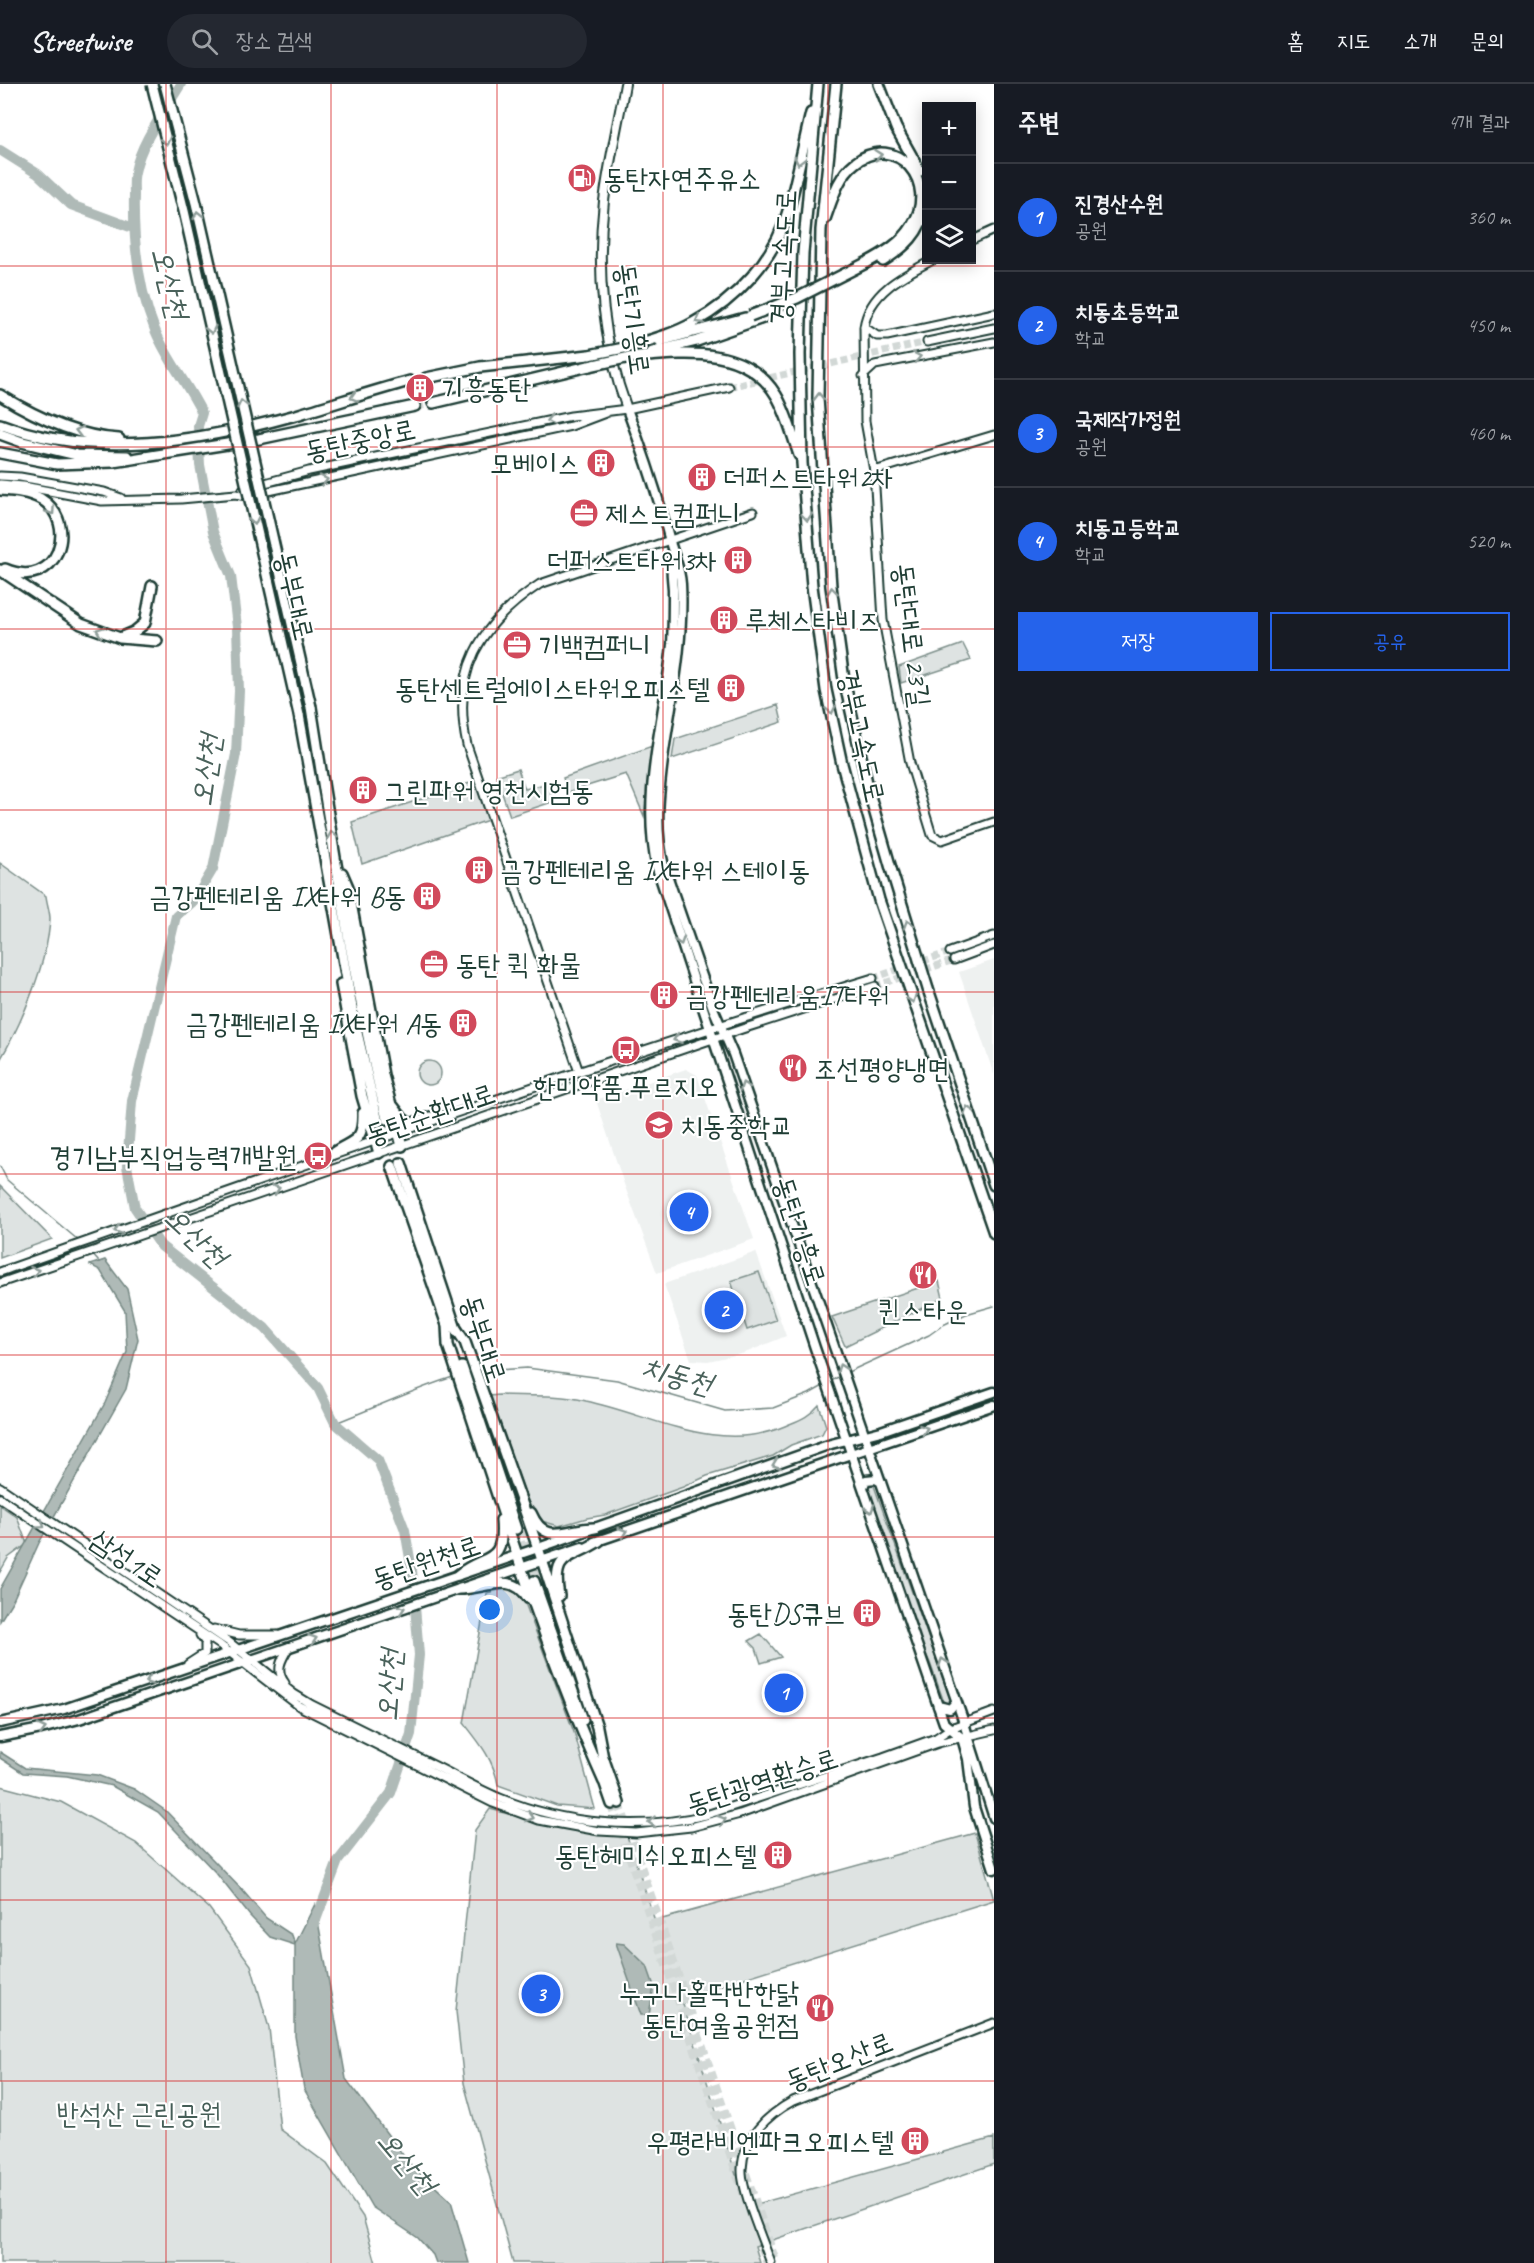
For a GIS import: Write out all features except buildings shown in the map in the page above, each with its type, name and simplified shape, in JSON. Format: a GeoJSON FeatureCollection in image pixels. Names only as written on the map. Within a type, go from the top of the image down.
{"type":"FeatureCollection","features":[{"type":"Feature","properties":{"kind":"highway","name":"동부대로"},"geometry":{"type":"LineString","coordinates":[[152,84],[187,223],[299,715],[355,1024],[383,1121],[335,858],[311,707],[196,203],[165,84]]}},
{"type":"Feature","properties":{"kind":"highway"},"geometry":{"type":"LineString","coordinates":[[433,403],[589,366],[692,324],[717,309],[738,291],[767,258],[777,242],[788,212],[818,84]]}},
{"type":"Feature","properties":{"kind":"highway","name":"경부고속도로"},"geometry":{"type":"LineString","coordinates":[[818,84],[803,253],[800,354],[802,463],[814,597],[826,690],[842,764],[879,900],[994,1233]]}},
{"type":"Feature","properties":{"kind":"highway","name":"경부고속도로"},"geometry":{"type":"LineString","coordinates":[[836,84],[821,230],[818,347],[820,439],[831,586],[844,680],[870,796],[892,872],[931,1000],[994,1185]]}},
{"type":"Feature","properties":{"kind":"highway"},"geometry":{"type":"LineString","coordinates":[[879,84],[896,128],[922,175]]}},
{"type":"Feature","properties":{"kind":"highway"},"geometry":{"type":"LineString","coordinates":[[625,353],[697,341],[763,318],[799,304],[867,266],[904,237],[918,215],[922,201],[921,188],[912,167],[902,159],[890,154],[877,154],[855,163],[843,176],[821,230]]}},
{"type":"Feature","properties":{"kind":"highway"},"geometry":{"type":"LineString","coordinates":[[625,353],[750,316],[797,298],[867,266],[898,251],[910,241],[924,218],[925,210]]}},
{"type":"Feature","properties":{"kind":"highway"},"geometry":{"type":"LineString","coordinates":[[426,378],[480,367],[589,355],[705,354],[730,359],[764,380],[775,394],[782,406],[802,463]]}},
{"type":"Feature","properties":{"kind":"highway"},"geometry":{"type":"LineString","coordinates":[[0,424],[46,438],[96,445],[158,441],[254,426],[410,381]]}},
{"type":"Feature","properties":{"kind":"highway"},"geometry":{"type":"LineString","coordinates":[[1,395],[58,426],[108,438],[158,441]]}},
{"type":"Feature","properties":{"kind":"highway"},"geometry":{"type":"LineString","coordinates":[[0,453],[57,464],[113,462],[259,439],[416,406]]}},
{"type":"Feature","properties":{"kind":"highway"},"geometry":{"type":"LineString","coordinates":[[0,434],[77,454],[144,456]]}},
{"type":"Feature","properties":{"kind":"highway"},"geometry":{"type":"LineString","coordinates":[[0,490],[27,493],[42,499],[51,508],[59,525],[61,542],[55,558],[38,572],[20,573],[0,568]]}},
{"type":"Feature","properties":{"kind":"highway"},"geometry":{"type":"LineString","coordinates":[[0,568],[81,624],[120,638],[157,641]]}},
{"type":"Feature","properties":{"kind":"highway"},"geometry":{"type":"LineString","coordinates":[[120,638],[134,632],[145,623],[152,586]]}},
{"type":"Feature","properties":{"kind":"highway"},"geometry":{"type":"LineString","coordinates":[[320,836],[326,891],[346,1015],[362,1096],[379,1154]]}},
{"type":"Feature","properties":{"kind":"highway"},"geometry":{"type":"LineString","coordinates":[[335,858],[348,887],[390,1102],[402,1146]]}},
{"type":"Feature","properties":{"kind":"highway"},"geometry":{"type":"LineString","coordinates":[[329,1156],[359,1139],[363,1125],[362,1096]]}},
{"type":"Feature","properties":{"kind":"highway"},"geometry":{"type":"LineString","coordinates":[[390,1102],[403,1119],[410,1124],[430,1118],[448,1117]]}},
{"type":"Feature","properties":{"kind":"highway","name":"동부대로"},"geometry":{"type":"LineString","coordinates":[[397,1165],[521,1529]]}},
{"type":"Feature","properties":{"kind":"highway"},"geometry":{"type":"LineString","coordinates":[[475,1397],[523,1503],[597,1727],[603,1758]]}},
{"type":"Feature","properties":{"kind":"highway"},"geometry":{"type":"LineString","coordinates":[[475,1397],[502,1512],[516,1555],[575,1717],[604,1782],[616,1803],[603,1758],[537,1578],[604,1782]]}},
{"type":"Feature","properties":{"kind":"highway"},"geometry":{"type":"LineString","coordinates":[[523,1503],[529,1509],[534,1521],[547,1533],[560,1534],[581,1527],[595,1528]]}},
{"type":"Feature","properties":{"kind":"highway"},"geometry":{"type":"LineString","coordinates":[[458,1575],[469,1566],[490,1558],[500,1548],[502,1512]]}},
{"type":"Feature","properties":{"kind":"highway"},"geometry":{"type":"LineString","coordinates":[[561,1619],[556,1578],[561,1564],[571,1555],[599,1541]]}},
{"type":"Feature","properties":{"kind":"highway"},"geometry":{"type":"LineString","coordinates":[[460,1589],[501,1582],[515,1584],[524,1591],[541,1625]]}},
{"type":"Feature","properties":{"kind":"main road","name":"동탄기흥로"},"geometry":{"type":"LineString","coordinates":[[625,84],[604,200],[601,243],[606,328],[619,388],[663,512],[673,553],[679,563],[681,614],[679,646],[658,800],[659,847],[666,874],[964,1723],[974,1807],[994,1869]]}},
{"type":"Feature","properties":{"kind":"main road","name":"동탄기흥로"},"geometry":{"type":"LineString","coordinates":[[673,553],[670,565],[673,586],[672,645],[657,742],[650,824],[657,868],[834,1405],[944,1723],[965,1738],[994,1818]]}},
{"type":"Feature","properties":{"kind":"main road","name":"동탄원천로"},"geometry":{"type":"LineString","coordinates":[[0,1723],[64,1709],[538,1548],[846,1440],[994,1392]]}},
{"type":"Feature","properties":{"kind":"main road","name":"동탄원천로"},"geometry":{"type":"LineString","coordinates":[[2,1737],[59,1725],[994,1405]]}},
{"type":"Feature","properties":{"kind":"main road"},"geometry":{"type":"LineString","coordinates":[[863,1487],[866,1480],[876,1479],[881,1482]]}},
{"type":"Feature","properties":{"kind":"main road"},"geometry":{"type":"LineString","coordinates":[[938,1706],[950,1709],[956,1702]]}},
{"type":"Feature","properties":{"kind":"street"},"geometry":{"type":"LineString","coordinates":[[976,238],[994,230]]}},
{"type":"Feature","properties":{"kind":"street","name":"동탄대로 23길"},"geometry":{"type":"LineString","coordinates":[[925,264],[878,296],[865,318],[863,376],[865,422],[874,471],[883,620],[910,764],[932,835],[942,840],[994,822]]}},
{"type":"Feature","properties":{"kind":"street"},"geometry":{"type":"LineString","coordinates":[[864,327],[870,333],[887,336],[994,313]]}},
{"type":"Feature","properties":{"kind":"street"},"geometry":{"type":"LineString","coordinates":[[927,342],[994,328]]}},
{"type":"Feature","properties":{"kind":"street"},"geometry":{"type":"LineString","coordinates":[[863,376],[875,365],[994,342]]}},
{"type":"Feature","properties":{"kind":"street","name":"동탄중앙로"},"geometry":{"type":"LineString","coordinates":[[245,492],[309,471],[571,416],[627,410],[729,387]]}},
{"type":"Feature","properties":{"kind":"street"},"geometry":{"type":"LineString","coordinates":[[0,484],[102,501],[162,500],[236,494],[571,426],[608,412]]}},
{"type":"Feature","properties":{"kind":"street"},"geometry":{"type":"LineString","coordinates":[[874,471],[994,435]]}},
{"type":"Feature","properties":{"kind":"street"},"geometry":{"type":"LineString","coordinates":[[0,476],[20,477],[104,492],[126,500]]}},
{"type":"Feature","properties":{"kind":"street"},"geometry":{"type":"LineString","coordinates":[[579,1072],[467,745],[462,718],[465,676],[480,641],[495,620],[516,600],[540,584],[753,512]]}},
{"type":"Feature","properties":{"kind":"street"},"geometry":{"type":"LineString","coordinates":[[950,952],[994,936]]}},
{"type":"Feature","properties":{"kind":"street"},"geometry":{"type":"LineString","coordinates":[[954,960],[994,945]]}},
{"type":"Feature","properties":{"kind":"street","name":"동탄순환대로"},"geometry":{"type":"LineString","coordinates":[[0,1272],[329,1156],[709,1028],[873,978]]}},
{"type":"Feature","properties":{"kind":"street"},"geometry":{"type":"LineString","coordinates":[[712,1039],[875,986]]}},
{"type":"Feature","properties":{"kind":"street","name":"동탄순환대로"},"geometry":{"type":"LineString","coordinates":[[0,1283],[579,1085],[587,1089],[590,1081],[712,1039]]}},
{"type":"Feature","properties":{"kind":"street","name":"삼성1로"},"geometry":{"type":"LineString","coordinates":[[0,1487],[194,1624]]}},
{"type":"Feature","properties":{"kind":"street","name":"삼성1로"},"geometry":{"type":"LineString","coordinates":[[0,1498],[234,1651]]}},
{"type":"Feature","properties":{"kind":"street"},"geometry":{"type":"LineString","coordinates":[[194,1624],[228,1634],[282,1635]]}},
{"type":"Feature","properties":{"kind":"street"},"geometry":{"type":"LineString","coordinates":[[179,1670],[205,1653],[205,1642],[194,1624]]}},
{"type":"Feature","properties":{"kind":"street"},"geometry":{"type":"LineString","coordinates":[[289,1647],[281,1661],[279,1675],[294,1694]]}},
{"type":"Feature","properties":{"kind":"street","name":"동탄광역환승로"},"geometry":{"type":"LineString","coordinates":[[234,1651],[333,1720]]}},
{"type":"Feature","properties":{"kind":"street","name":"동탄광역환승로"},"geometry":{"type":"LineString","coordinates":[[247,1661],[287,1698],[520,1814],[559,1825],[608,1831],[657,1831],[713,1823],[938,1743],[990,1731]]}},
{"type":"Feature","properties":{"kind":"street","name":"동탄광역환승로"},"geometry":{"type":"LineString","coordinates":[[458,1782],[518,1804],[574,1819],[629,1823],[678,1820],[724,1810],[884,1757],[936,1738],[951,1728],[994,1712]]}},
{"type":"Feature","properties":{"kind":"street","name":"동탄오산로"},"geometry":{"type":"LineString","coordinates":[[771,2263],[741,2168],[752,2136],[759,2126],[779,2108],[793,2101],[994,2022]]}},
{"type":"Feature","properties":{"kind":"shaded area"},"geometry":{"type":"Polygon","coordinates":[[[994,960],[994,1075],[959,972],[994,960]]]}},
{"type":"Feature","properties":{"kind":"shaded area"},"geometry":{"type":"Polygon","coordinates":[[[686,1069],[697,1075],[754,1239],[657,1273],[596,1100],[686,1069]]]}},
{"type":"Feature","properties":{"kind":"shaded area"},"geometry":{"type":"Polygon","coordinates":[[[756,1252],[786,1336],[745,1353],[708,1361],[691,1360],[664,1284],[756,1252]]]}},
{"type":"Feature","properties":{"kind":"green space"},"geometry":{"type":"Polygon","coordinates":[[[963,644],[971,660],[901,683],[899,667],[963,644]]]}},
{"type":"Feature","properties":{"kind":"green space"},"geometry":{"type":"Polygon","coordinates":[[[778,705],[782,722],[672,759],[675,739],[778,705]]]}},
{"type":"Feature","properties":{"kind":"green space"},"geometry":{"type":"Polygon","coordinates":[[[652,746],[644,816],[626,774],[568,792],[563,778],[652,746]]]}},
{"type":"Feature","properties":{"kind":"green space"},"geometry":{"type":"Polygon","coordinates":[[[518,769],[525,789],[549,783],[555,801],[510,816],[496,776],[518,769]]]}},
{"type":"Feature","properties":{"kind":"green space"},"geometry":{"type":"Polygon","coordinates":[[[476,781],[491,819],[362,864],[352,822],[476,781]]]}},
{"type":"Feature","properties":{"kind":"green space"},"geometry":{"type":"Polygon","coordinates":[[[0,863],[46,896],[50,919],[39,973],[16,1029],[0,1060],[0,863]]]}},
{"type":"Feature","properties":{"kind":"green space"},"geometry":{"type":"Polygon","coordinates":[[[429,1061],[438,1064],[441,1073],[438,1082],[429,1085],[420,1082],[417,1073],[420,1064],[429,1061]]]}},
{"type":"Feature","properties":{"kind":"green space"},"geometry":{"type":"Polygon","coordinates":[[[0,1186],[52,1239],[0,1258],[0,1186]]]}},
{"type":"Feature","properties":{"kind":"green space"},"geometry":{"type":"Polygon","coordinates":[[[759,1272],[776,1320],[747,1330],[731,1281],[759,1272]]]}},
{"type":"Feature","properties":{"kind":"green space"},"geometry":{"type":"Polygon","coordinates":[[[939,1281],[943,1298],[845,1346],[832,1317],[939,1281]]]}},
{"type":"Feature","properties":{"kind":"green space"},"geometry":{"type":"Polygon","coordinates":[[[490,1396],[554,1396],[575,1399],[611,1407],[685,1430],[710,1435],[735,1436],[760,1434],[785,1426],[808,1415],[819,1405],[826,1426],[822,1434],[791,1445],[773,1456],[707,1476],[605,1515],[559,1526],[538,1520],[527,1499],[490,1396]]]}},
{"type":"Feature","properties":{"kind":"green space"},"geometry":{"type":"Polygon","coordinates":[[[873,1483],[951,1704],[945,1705],[912,1622],[866,1489],[873,1483]]]}},
{"type":"Feature","properties":{"kind":"green space"},"geometry":{"type":"Polygon","coordinates":[[[0,1505],[17,1517],[27,1544],[8,1558],[0,1572],[0,1505]]]}},
{"type":"Feature","properties":{"kind":"green space"},"geometry":{"type":"Polygon","coordinates":[[[506,1588],[517,1593],[525,1603],[575,1735],[595,1809],[557,1806],[498,1785],[489,1759],[464,1723],[487,1593],[506,1588]]]}},
{"type":"Feature","properties":{"kind":"green space"},"geometry":{"type":"Polygon","coordinates":[[[761,1634],[781,1657],[761,1663],[756,1648],[749,1641],[761,1634]]]}},
{"type":"Feature","properties":{"kind":"green space","name":"반석산 근린공원"},"geometry":{"type":"Polygon","coordinates":[[[0,1786],[61,1802],[136,1843],[209,1908],[251,1965],[269,2028],[280,2129],[327,2164],[363,2217],[376,2263],[0,2263],[0,1786]]]}},
{"type":"Feature","properties":{"kind":"green space"},"geometry":{"type":"Polygon","coordinates":[[[490,1809],[541,1823],[627,1836],[655,1921],[975,1833],[994,1900],[681,1998],[746,2207],[994,2138],[994,2164],[755,2246],[760,2263],[513,2263],[464,2083],[456,2011],[475,1830],[490,1809]]]}},
{"type":"Feature","properties":{"kind":"water"},"geometry":{"type":"Polygon","coordinates":[[[105,1260],[127,1289],[138,1339],[126,1389],[39,1543],[13,1600],[0,1621],[0,1589],[105,1403],[127,1352],[125,1311],[100,1270],[90,1265],[105,1260]]]}},
{"type":"Feature","properties":{"kind":"water"},"geometry":{"type":"Polygon","coordinates":[[[0,1752],[25,1768],[97,1775],[134,1789],[166,1811],[266,1918],[292,1935],[295,1944],[315,1904],[346,2079],[409,2163],[451,2201],[469,2263],[436,2263],[433,2255],[418,2238],[372,2207],[304,2089],[295,2036],[295,1945],[270,1937],[216,1873],[158,1812],[112,1786],[67,1776],[23,1773],[0,1758],[0,1752]]]}},
{"type":"Feature","properties":{"kind":"water"},"geometry":{"type":"Polygon","coordinates":[[[616,1943],[624,1944],[647,1966],[654,1986],[649,2015],[641,2015],[616,1943]]]}},
{"type":"Feature","properties":{"kind":"waterway","name":"오산천"},"geometry":{"type":"LineString","coordinates":[[181,84],[148,138],[138,160],[134,181],[136,246],[144,298],[155,330],[165,352],[202,413],[198,426],[200,465],[213,532],[231,576],[237,627],[239,691],[236,754],[213,869],[194,901],[176,916],[132,1101],[127,1166],[135,1208],[161,1246],[265,1328],[318,1388],[335,1423],[378,1460],[405,1530],[412,1570],[419,1655],[411,1734],[391,1793],[338,1861],[313,1928]]}},
{"type":"Feature","properties":{"kind":"waterway"},"geometry":{"type":"LineString","coordinates":[[0,150],[38,174],[71,205],[133,228]]}},
{"type":"Feature","properties":{"kind":"waterway"},"geometry":{"type":"LineString","coordinates":[[0,1166],[7,1180],[78,1240]]}},
{"type":"Feature","properties":{"kind":"waterway"},"geometry":{"type":"LineString","coordinates":[[92,1254],[99,1262]]}},
{"type":"Feature","properties":{"kind":"waterway","name":"치동천"},"geometry":{"type":"LineString","coordinates":[[848,1372],[929,1335],[966,1314],[994,1306]]}},
{"type":"Feature","properties":{"kind":"waterway","name":"치동천"},"geometry":{"type":"LineString","coordinates":[[481,1371],[527,1368],[617,1380],[725,1411],[773,1408],[825,1385]]}},
{"type":"Feature","properties":{"kind":"waterway","name":"치동천"},"geometry":{"type":"LineString","coordinates":[[830,1382],[841,1375]]}},
{"type":"Feature","properties":{"kind":"waterway","name":"치동천"},"geometry":{"type":"LineString","coordinates":[[335,1423],[456,1376]]}},
{"type":"Feature","properties":{"kind":"tunnel"},"geometry":{"type":"LineString","coordinates":[[729,387],[927,342]]}},
{"type":"Feature","properties":{"kind":"tunnel"},"geometry":{"type":"LineString","coordinates":[[410,381],[426,378]]}},
{"type":"Feature","properties":{"kind":"tunnel"},"geometry":{"type":"LineString","coordinates":[[415,406],[433,403]]}},
{"type":"Feature","properties":{"kind":"tunnel"},"geometry":{"type":"LineString","coordinates":[[873,978],[950,952]]}},
{"type":"Feature","properties":{"kind":"tunnel"},"geometry":{"type":"LineString","coordinates":[[875,986],[954,960]]}},
{"type":"Feature","properties":{"kind":"tunnel"},"geometry":{"type":"LineString","coordinates":[[387,1119],[401,1163]]}},
{"type":"Feature","properties":{"kind":"tunnel"},"geometry":{"type":"LineString","coordinates":[[378,1122],[392,1166]]}},
{"type":"Feature","properties":{"kind":"tunnel"},"geometry":{"type":"LineString","coordinates":[[525,1528],[541,1576]]}},
{"type":"Feature","properties":{"kind":"tunnel"},"geometry":{"type":"LineString","coordinates":[[516,1529],[534,1581]]}},
{"type":"Feature","properties":{"kind":"tunnel"},"geometry":{"type":"LineString","coordinates":[[619,1803],[776,2263]]}},
{"type":"Feature","properties":{"kind":"tunnel"},"geometry":{"type":"LineString","coordinates":[[612,1804],[744,2194]]}},
{"type":"Feature","properties":{"kind":"tunnel"},"geometry":{"type":"LineString","coordinates":[[762,2246],[767,2263]]}},
{"type":"Feature","properties":{"kind":"place","name":"동탄자연주유소"},"geometry":{"type":"Point","coordinates":[582,178]}},
{"type":"Feature","properties":{"kind":"place","name":"기흥동탄"},"geometry":{"type":"Point","coordinates":[420,388]}},
{"type":"Feature","properties":{"kind":"place","name":"모베이스"},"geometry":{"type":"Point","coordinates":[601,463]}},
{"type":"Feature","properties":{"kind":"place","name":"더퍼스트타워2차"},"geometry":{"type":"Point","coordinates":[702,477]}},
{"type":"Feature","properties":{"kind":"place","name":"제스트컴퍼니"},"geometry":{"type":"Point","coordinates":[584,513]}},
{"type":"Feature","properties":{"kind":"place","name":"더퍼스트타워3차"},"geometry":{"type":"Point","coordinates":[738,560]}},
{"type":"Feature","properties":{"kind":"place","name":"루체스타비즈"},"geometry":{"type":"Point","coordinates":[724,620]}},
{"type":"Feature","properties":{"kind":"place","name":"기백컴퍼니"},"geometry":{"type":"Point","coordinates":[517,645]}},
{"type":"Feature","properties":{"kind":"place","name":"동탄센트럴에이스타워오피스텔"},"geometry":{"type":"Point","coordinates":[731,688]}},
{"type":"Feature","properties":{"kind":"place","name":"그린파워 영천시험동"},"geometry":{"type":"Point","coordinates":[363,790]}},
{"type":"Feature","properties":{"kind":"place","name":"금강펜테리움 IX타워 스테이동"},"geometry":{"type":"Point","coordinates":[479,870]}},
{"type":"Feature","properties":{"kind":"place","name":"금강펜테리움 IX타워 B동"},"geometry":{"type":"Point","coordinates":[427,896]}},
{"type":"Feature","properties":{"kind":"place","name":"동탄 퀵 화물"},"geometry":{"type":"Point","coordinates":[434,964]}},
{"type":"Feature","properties":{"kind":"place","name":"금강펜테리움IT타워"},"geometry":{"type":"Point","coordinates":[664,995]}},
{"type":"Feature","properties":{"kind":"place","name":"금강펜테리움 IX타워 A동"},"geometry":{"type":"Point","coordinates":[463,1023]}},
{"type":"Feature","properties":{"kind":"place","name":"한미약품.푸르지오"},"geometry":{"type":"Point","coordinates":[626,1050]}},
{"type":"Feature","properties":{"kind":"place","name":"조선평양냉면"},"geometry":{"type":"Point","coordinates":[793,1068]}},
{"type":"Feature","properties":{"kind":"place","name":"치동중학교"},"geometry":{"type":"Point","coordinates":[659,1125]}},
{"type":"Feature","properties":{"kind":"place","name":"경기남부직업능력개발원"},"geometry":{"type":"Point","coordinates":[318,1156]}},
{"type":"Feature","properties":{"kind":"place","name":"치동고등학교"},"geometry":{"type":"Point","coordinates":[689,1212]}},
{"type":"Feature","properties":{"kind":"place","name":"퀸스타운"},"geometry":{"type":"Point","coordinates":[923,1275]}},
{"type":"Feature","properties":{"kind":"place","name":"치동초등학교"},"geometry":{"type":"Point","coordinates":[724,1310]}},
{"type":"Feature","properties":{"kind":"place","name":"동탄DS큐브"},"geometry":{"type":"Point","coordinates":[867,1613]}},
{"type":"Feature","properties":{"kind":"place","name":"진경산수원"},"geometry":{"type":"Point","coordinates":[784,1693]}},
{"type":"Feature","properties":{"kind":"place","name":"동탄헤미쉬오피스텔"},"geometry":{"type":"Point","coordinates":[778,1855]}},
{"type":"Feature","properties":{"kind":"place","name":"국제작가정원"},"geometry":{"type":"Point","coordinates":[541,1994]}},
{"type":"Feature","properties":{"kind":"place","name":"누구나홀딱반한닭 동탄여울공원점"},"geometry":{"type":"Point","coordinates":[820,2008]}},
{"type":"Feature","properties":{"kind":"place","name":"우평라비엔파크오피스텔"},"geometry":{"type":"Point","coordinates":[915,2141]}}]}
